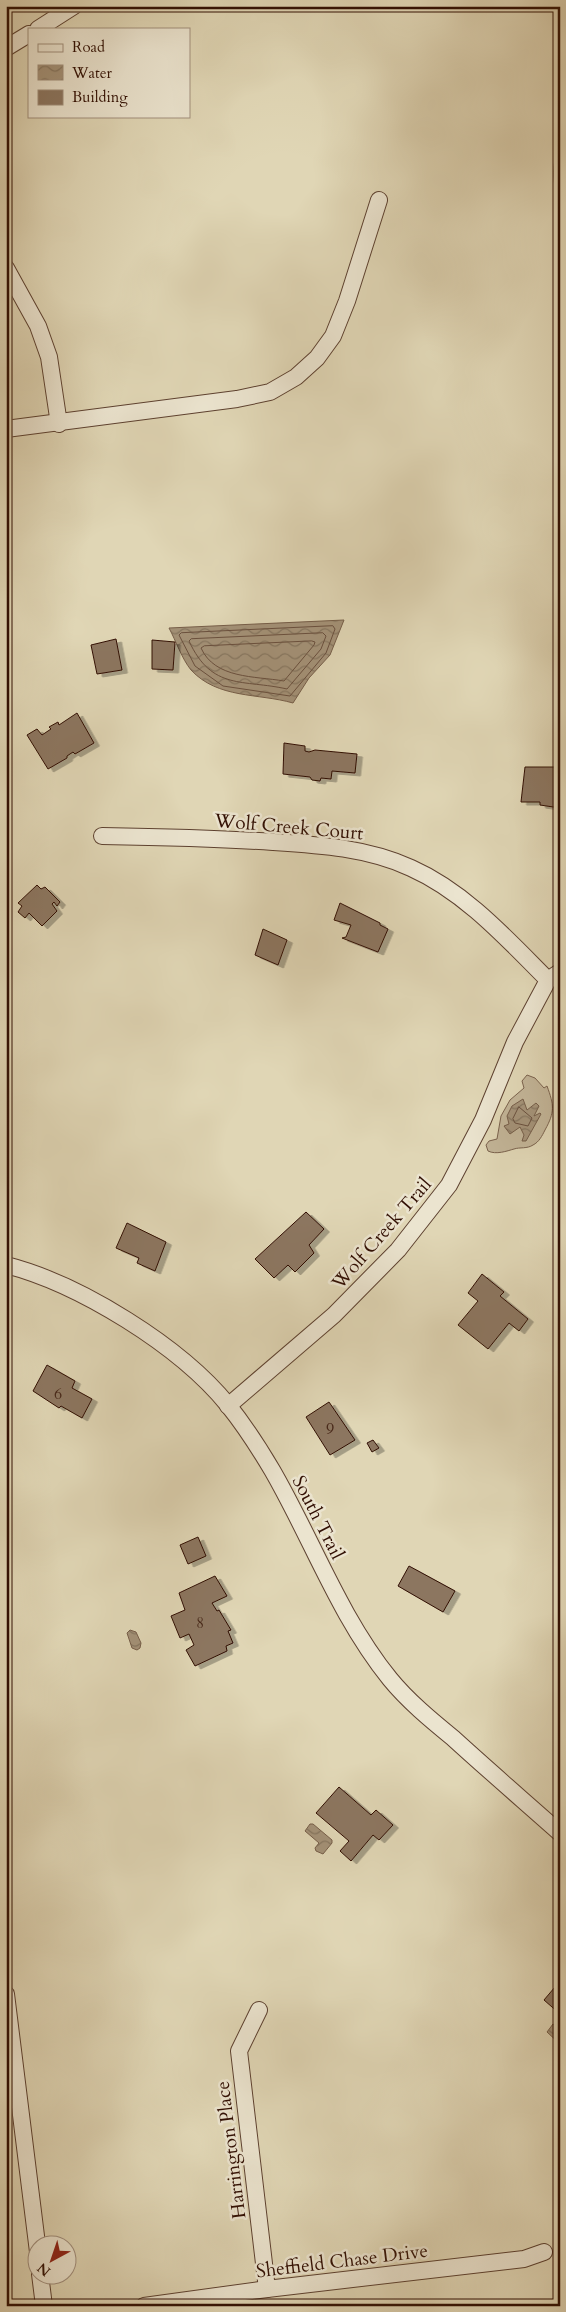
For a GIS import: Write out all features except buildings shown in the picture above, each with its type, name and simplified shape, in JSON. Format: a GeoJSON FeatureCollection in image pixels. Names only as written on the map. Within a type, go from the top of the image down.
{"type":"FeatureCollection","features":[{"type":"Feature","properties":{"kind":"street"},"geometry":{"type":"LineString","coordinates":[[40,28],[74,6]]}},
{"type":"Feature","properties":{"kind":"street"},"geometry":{"type":"LineString","coordinates":[[6,48],[28,35]]}},
{"type":"Feature","properties":{"kind":"street"},"geometry":{"type":"LineString","coordinates":[[6,429],[59,424],[237,399],[270,392],[296,377],[317,358],[333,336],[347,301],[379,200]]}},
{"type":"Feature","properties":{"kind":"street"},"geometry":{"type":"LineString","coordinates":[[6,268],[38,326],[46,349],[59,424]]}},
{"type":"Feature","properties":{"kind":"street","name":"Wolf Creek Court"},"geometry":{"type":"LineString","coordinates":[[102,836],[298,843],[344,848],[378,856],[411,868],[446,888],[480,913],[554,976]]}},
{"type":"Feature","properties":{"kind":"street","name":"Wolf Creek Trail"},"geometry":{"type":"LineString","coordinates":[[228,1406],[334,1315],[398,1250],[449,1185],[483,1120],[514,1042],[554,976]]}},
{"type":"Feature","properties":{"kind":"street","name":"South Trail"},"geometry":{"type":"LineString","coordinates":[[6,1265],[30,1272],[78,1292],[127,1320],[188,1367],[228,1406],[271,1468],[348,1617],[391,1680],[417,1707],[560,1833]]}},
{"type":"Feature","properties":{"kind":"street"},"geometry":{"type":"LineString","coordinates":[[6,1994],[36,2234]]}},
{"type":"Feature","properties":{"kind":"street","name":"Harrington Place"},"geometry":{"type":"LineString","coordinates":[[258,2010],[239,2051],[267,2289]]}},
{"type":"Feature","properties":{"kind":"street","name":"Sheffield Chase Drive"},"geometry":{"type":"LineString","coordinates":[[144,2306],[267,2289],[524,2259],[544,2252]]}},
{"type":"Feature","properties":{"kind":"street"},"geometry":{"type":"LineString","coordinates":[[41,2284],[44,2306]]}},
{"type":"Feature","properties":{"kind":"shaded area"},"geometry":{"type":"Polygon","coordinates":[[[527,1075],[535,1078],[544,1088],[547,1086],[552,1108],[548,1124],[540,1139],[531,1146],[498,1153],[488,1151],[486,1145],[489,1141],[497,1139],[501,1116],[510,1100],[524,1088],[522,1081],[527,1075]]]}},
{"type":"Feature","properties":{"kind":"water"},"geometry":{"type":"Polygon","coordinates":[[[560,142],[560,212],[556,195],[554,168],[560,142]]]}},
{"type":"Feature","properties":{"kind":"water"},"geometry":{"type":"Polygon","coordinates":[[[344,620],[330,655],[309,678],[293,703],[239,694],[213,686],[191,670],[169,628],[344,620]]]}},
{"type":"Feature","properties":{"kind":"water"},"geometry":{"type":"Polygon","coordinates":[[[523,1099],[527,1110],[536,1103],[539,1106],[534,1116],[541,1114],[526,1141],[522,1141],[524,1135],[520,1127],[510,1134],[504,1126],[509,1124],[507,1116],[512,1106],[523,1099]]]}},
{"type":"Feature","properties":{"kind":"water"},"geometry":{"type":"Polygon","coordinates":[[[130,1630],[136,1632],[141,1643],[140,1648],[137,1650],[132,1648],[127,1633],[130,1630]]]}},
{"type":"Feature","properties":{"kind":"water"},"geometry":{"type":"Polygon","coordinates":[[[310,1824],[313,1824],[332,1840],[332,1843],[323,1854],[316,1851],[315,1848],[319,1843],[305,1831],[310,1824]]]}},
{"type":"Feature","properties":{"kind":"water"},"geometry":{"type":"Polygon","coordinates":[[[553,2024],[560,2029],[560,2044],[547,2032],[553,2024]]]}}]}
